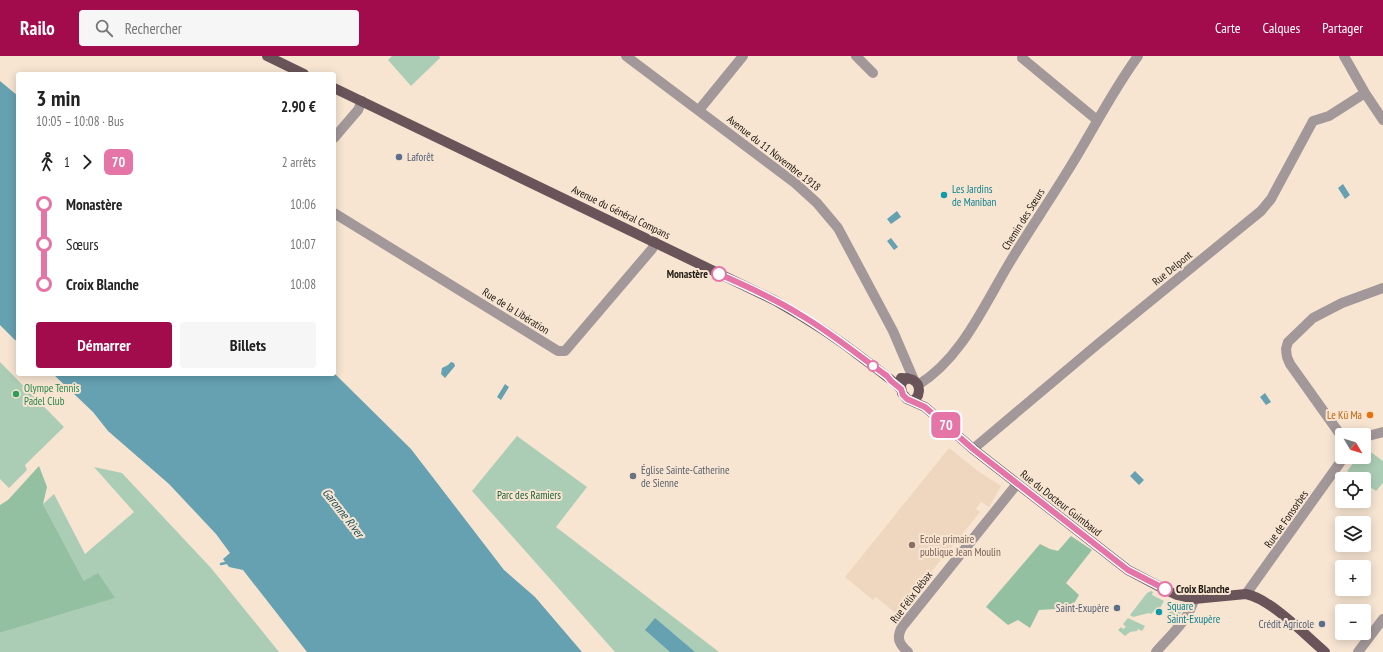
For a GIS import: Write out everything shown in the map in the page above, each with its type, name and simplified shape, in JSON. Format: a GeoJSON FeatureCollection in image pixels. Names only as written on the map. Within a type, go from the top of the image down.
{"type":"FeatureCollection","features":[{"type":"Feature","properties":{"kind":"main road"},"geometry":{"type":"LineString","coordinates":[[266,56],[300,72]]}},
{"type":"Feature","properties":{"kind":"main road","name":"Avenue du Général Compans"},"geometry":{"type":"LineString","coordinates":[[336,89],[774,300],[799,314],[840,341],[887,376],[909,384]]}},
{"type":"Feature","properties":{"kind":"main road"},"geometry":{"type":"LineString","coordinates":[[909,384],[916,399],[912,401],[905,397],[909,384]]}},
{"type":"Feature","properties":{"kind":"main road","name":"Rue du Docteur Guimbaud"},"geometry":{"type":"LineString","coordinates":[[909,384],[925,407],[973,449],[1128,570],[1177,595],[1194,599]]}},
{"type":"Feature","properties":{"kind":"main road","name":"Rue du Docteur Guimbaud"},"geometry":{"type":"LineString","coordinates":[[912,401],[925,407]]}},
{"type":"Feature","properties":{"kind":"main road"},"geometry":{"type":"LineString","coordinates":[[1194,599],[1246,594],[1254,595],[1269,604],[1325,652]]}},
{"type":"Feature","properties":{"kind":"street","name":"Avenue du 11 Novembre 1918"},"geometry":{"type":"LineString","coordinates":[[626,56],[795,183],[817,203],[834,223],[855,258],[893,331],[905,363],[909,384]]}},
{"type":"Feature","properties":{"kind":"street"},"geometry":{"type":"LineString","coordinates":[[699,110],[743,56]]}},
{"type":"Feature","properties":{"kind":"street"},"geometry":{"type":"LineString","coordinates":[[856,56],[873,73]]}},
{"type":"Feature","properties":{"kind":"street","name":"Chemin des Sœurs"},"geometry":{"type":"LineString","coordinates":[[909,384],[925,380],[950,357],[970,332],[1020,246],[1138,56]]}},
{"type":"Feature","properties":{"kind":"street"},"geometry":{"type":"LineString","coordinates":[[1344,56],[1365,93],[1383,120]]}},
{"type":"Feature","properties":{"kind":"street"},"geometry":{"type":"LineString","coordinates":[[1022,58],[1097,120]]}},
{"type":"Feature","properties":{"kind":"street","name":"Rue Delpont"},"geometry":{"type":"LineString","coordinates":[[973,449],[1099,343],[1261,211],[1272,199],[1313,120],[1329,116],[1365,93]]}},
{"type":"Feature","properties":{"kind":"street"},"geometry":{"type":"LineString","coordinates":[[336,136],[358,110],[362,102]]}},
{"type":"Feature","properties":{"kind":"street","name":"Rue de la Libération"},"geometry":{"type":"LineString","coordinates":[[336,214],[558,351],[565,351],[652,248],[655,242]]}},
{"type":"Feature","properties":{"kind":"street"},"geometry":{"type":"LineString","coordinates":[[1335,428],[1290,364],[1286,349],[1288,342],[1314,318],[1342,303],[1383,288]]}},
{"type":"Feature","properties":{"kind":"street"},"geometry":{"type":"LineString","coordinates":[[1371,435],[1383,432]]}},
{"type":"Feature","properties":{"kind":"street","name":"Rue de Fonsorbes"},"geometry":{"type":"LineString","coordinates":[[1246,594],[1339,464]]}},
{"type":"Feature","properties":{"kind":"street","name":"Rue Félix Débax"},"geometry":{"type":"LineString","coordinates":[[908,652],[901,645],[898,639],[902,627],[1017,484]]}},
{"type":"Feature","properties":{"kind":"street"},"geometry":{"type":"LineString","coordinates":[[1156,652],[1188,613],[1193,605],[1194,599]]}},
{"type":"Feature","properties":{"kind":"street"},"geometry":{"type":"LineString","coordinates":[[1358,652],[1383,619]]}},
{"type":"Feature","properties":{"kind":"shaded area","name":"Ecole primaire publique Jean Moulin"},"geometry":{"type":"Polygon","coordinates":[[[949,448],[978,471],[1001,486],[989,507],[981,502],[976,509],[980,512],[897,614],[876,597],[873,600],[845,577],[949,448]]]}},
{"type":"Feature","properties":{"kind":"green space"},"geometry":{"type":"Polygon","coordinates":[[[392,56],[439,56],[440,58],[411,86],[388,60],[392,56]]]}},
{"type":"Feature","properties":{"kind":"green space","name":"Olympe Tennis Padel Club"},"geometry":{"type":"Polygon","coordinates":[[[0,362],[64,427],[25,465],[27,470],[9,488],[0,479],[0,362]]]}},
{"type":"Feature","properties":{"kind":"green space","name":"Parc des Ramiers"},"geometry":{"type":"Polygon","coordinates":[[[517,436],[587,487],[556,527],[719,652],[615,652],[472,491],[517,436]]]}},
{"type":"Feature","properties":{"kind":"green space"},"geometry":{"type":"Polygon","coordinates":[[[1371,452],[1383,461],[1383,483],[1376,491],[1371,488],[1371,472],[1347,471],[1352,464],[1371,464],[1371,452]]]}},
{"type":"Feature","properties":{"kind":"green space"},"geometry":{"type":"Polygon","coordinates":[[[39,466],[47,487],[43,504],[84,581],[98,573],[115,598],[0,633],[0,505],[8,500],[39,466]]]}},
{"type":"Feature","properties":{"kind":"green space"},"geometry":{"type":"Polygon","coordinates":[[[94,467],[122,473],[211,568],[279,652],[0,652],[0,633],[114,598],[84,581],[43,504],[54,494],[85,554],[134,512],[94,467]]]}},
{"type":"Feature","properties":{"kind":"green space"},"geometry":{"type":"Polygon","coordinates":[[[1071,536],[1092,550],[1066,583],[1079,595],[1068,614],[1056,609],[1039,610],[1030,628],[1018,620],[1008,625],[986,607],[1040,544],[1058,551],[1071,536]]]}},
{"type":"Feature","properties":{"kind":"green space"},"geometry":{"type":"Polygon","coordinates":[[[1151,591],[1153,592],[1152,595],[1164,601],[1160,608],[1151,614],[1149,613],[1133,617],[1130,615],[1147,593],[1151,591]]]}},
{"type":"Feature","properties":{"kind":"green space"},"geometry":{"type":"Polygon","coordinates":[[[1175,602],[1180,604],[1182,609],[1180,614],[1175,616],[1170,614],[1168,609],[1170,604],[1175,602]]]}},
{"type":"Feature","properties":{"kind":"green space"},"geometry":{"type":"Polygon","coordinates":[[[1128,618],[1145,626],[1142,631],[1138,629],[1137,631],[1130,632],[1125,636],[1118,630],[1121,627],[1123,629],[1126,627],[1123,624],[1128,618]]]}},
{"type":"Feature","properties":{"kind":"water"},"geometry":{"type":"Polygon","coordinates":[[[0,81],[16,94],[16,340],[0,325],[0,81]]]}},
{"type":"Feature","properties":{"kind":"water"},"geometry":{"type":"Polygon","coordinates":[[[1343,184],[1350,195],[1345,199],[1338,188],[1343,184]]]}},
{"type":"Feature","properties":{"kind":"water"},"geometry":{"type":"Polygon","coordinates":[[[897,211],[901,217],[891,224],[887,219],[897,211]]]}},
{"type":"Feature","properties":{"kind":"water"},"geometry":{"type":"Polygon","coordinates":[[[891,238],[898,247],[894,250],[887,241],[891,238]]]}},
{"type":"Feature","properties":{"kind":"water"},"geometry":{"type":"Polygon","coordinates":[[[451,362],[454,363],[455,366],[445,378],[441,374],[442,368],[451,362]]]}},
{"type":"Feature","properties":{"kind":"water","name":"Garonne River"},"geometry":{"type":"Polygon","coordinates":[[[336,375],[411,449],[504,570],[535,597],[582,652],[307,652],[243,570],[229,567],[223,559],[230,553],[216,534],[169,484],[108,431],[93,412],[55,376],[336,375]]]}},
{"type":"Feature","properties":{"kind":"water"},"geometry":{"type":"Polygon","coordinates":[[[505,384],[509,387],[501,400],[497,397],[505,384]]]}},
{"type":"Feature","properties":{"kind":"water"},"geometry":{"type":"Polygon","coordinates":[[[1265,393],[1271,402],[1266,405],[1260,397],[1265,393]]]}},
{"type":"Feature","properties":{"kind":"water"},"geometry":{"type":"Polygon","coordinates":[[[1135,471],[1144,480],[1139,485],[1130,476],[1135,471]]]}},
{"type":"Feature","properties":{"kind":"water"},"geometry":{"type":"Polygon","coordinates":[[[655,618],[695,652],[670,652],[645,630],[655,618]]]}},
{"type":"Feature","properties":{"kind":"waterway"},"geometry":{"type":"LineString","coordinates":[[221,564],[230,562]]}},
{"type":"Feature","properties":{"kind":"bus line","name":"70"},"geometry":{"type":"LineString","coordinates":[[719,274],[774,300],[825,330],[887,376],[901,389],[903,395],[907,399],[925,407],[973,449],[1128,570],[1165,589]]}},
{"type":"Feature","properties":{"kind":"place","name":"Laforêt"},"geometry":{"type":"Point","coordinates":[399,157]}},
{"type":"Feature","properties":{"kind":"place","name":"Les Jardins de Maniban"},"geometry":{"type":"Point","coordinates":[944,195]}},
{"type":"Feature","properties":{"kind":"place","name":"Monastère"},"geometry":{"type":"Point","coordinates":[719,274]}},
{"type":"Feature","properties":{"kind":"place","name":"Olympe Tennis Padel Club"},"geometry":{"type":"Point","coordinates":[16,394]}},
{"type":"Feature","properties":{"kind":"place","name":"Le Kü Ma"},"geometry":{"type":"Point","coordinates":[1370,415]}},
{"type":"Feature","properties":{"kind":"place","name":"Église Sainte-Catherine de Sienne"},"geometry":{"type":"Point","coordinates":[633,476]}},
{"type":"Feature","properties":{"kind":"place","name":"Ecole primaire publique Jean Moulin"},"geometry":{"type":"Point","coordinates":[912,545]}},
{"type":"Feature","properties":{"kind":"place","name":"Croix Blanche"},"geometry":{"type":"Point","coordinates":[1165,589]}},
{"type":"Feature","properties":{"kind":"place","name":"Saint-Exupère"},"geometry":{"type":"Point","coordinates":[1117,608]}},
{"type":"Feature","properties":{"kind":"place","name":"Square Saint-Exupère"},"geometry":{"type":"Point","coordinates":[1159,612]}},
{"type":"Feature","properties":{"kind":"place","name":"Crédit Agricole"},"geometry":{"type":"Point","coordinates":[1322,624]}}]}
